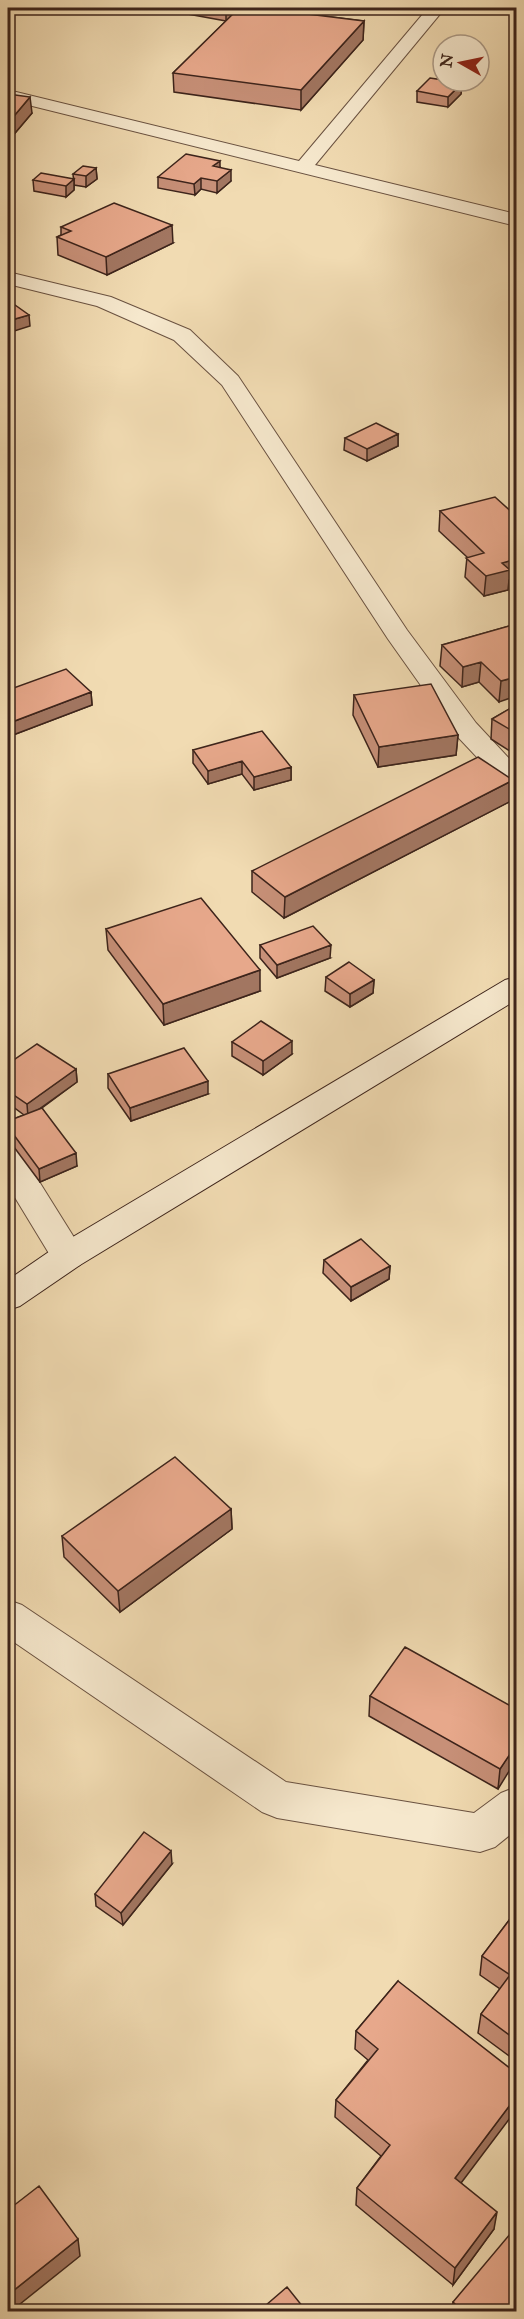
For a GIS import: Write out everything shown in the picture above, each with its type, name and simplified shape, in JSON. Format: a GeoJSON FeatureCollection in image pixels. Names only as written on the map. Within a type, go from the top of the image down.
{"type":"FeatureCollection","features":[{"type":"Feature","properties":{"kind":"street"},"geometry":{"type":"LineString","coordinates":[[302,169],[437,8]]}},
{"type":"Feature","properties":{"kind":"street"},"geometry":{"type":"LineString","coordinates":[[8,95],[516,220]]}},
{"type":"Feature","properties":{"kind":"street"},"geometry":{"type":"LineString","coordinates":[[8,278],[104,301],[182,335],[230,381],[397,634],[466,729],[516,782]]}},
{"type":"Feature","properties":{"kind":"street"},"geometry":{"type":"LineString","coordinates":[[8,1298],[68,1256],[516,987]]}},
{"type":"Feature","properties":{"kind":"street"},"geometry":{"type":"LineString","coordinates":[[8,1159],[68,1256]]}},
{"type":"Feature","properties":{"kind":"street"},"geometry":{"type":"LineString","coordinates":[[8,1617],[277,1799],[480,1833],[516,1806]]}},
{"type":"Feature","properties":{"kind":"building"},"geometry":{"type":"Polygon","coordinates":[[[239,8],[259,8],[364,21],[301,90],[173,73],[239,8]]]}},
{"type":"Feature","properties":{"kind":"building"},"geometry":{"type":"Polygon","coordinates":[[[430,78],[431,93],[452,93],[448,97],[417,91],[430,78]]]}},
{"type":"Feature","properties":{"kind":"building"},"geometry":{"type":"Polygon","coordinates":[[[8,94],[30,97],[9,122],[8,122],[8,94]]]}},
{"type":"Feature","properties":{"kind":"building"},"geometry":{"type":"Polygon","coordinates":[[[186,154],[220,161],[213,166],[231,170],[217,181],[201,178],[194,184],[158,177],[186,154]]]}},
{"type":"Feature","properties":{"kind":"building"},"geometry":{"type":"Polygon","coordinates":[[[83,166],[96,168],[86,176],[73,174],[83,166]]]}},
{"type":"Feature","properties":{"kind":"building"},"geometry":{"type":"Polygon","coordinates":[[[41,173],[74,179],[66,186],[33,180],[41,173]]]}},
{"type":"Feature","properties":{"kind":"building"},"geometry":{"type":"Polygon","coordinates":[[[114,203],[172,225],[106,257],[57,237],[71,231],[61,227],[114,203]]]}},
{"type":"Feature","properties":{"kind":"building"},"geometry":{"type":"Polygon","coordinates":[[[8,300],[29,315],[8,321],[8,300]]]}},
{"type":"Feature","properties":{"kind":"building"},"geometry":{"type":"Polygon","coordinates":[[[376,423],[398,434],[367,449],[345,438],[376,423]]]}},
{"type":"Feature","properties":{"kind":"building"},"geometry":{"type":"Polygon","coordinates":[[[495,497],[516,516],[516,559],[502,563],[510,570],[486,576],[466,558],[484,553],[440,511],[495,497]]]}},
{"type":"Feature","properties":{"kind":"building"},"geometry":{"type":"Polygon","coordinates":[[[516,624],[516,677],[501,681],[481,662],[463,667],[442,645],[516,624]]]}},
{"type":"Feature","properties":{"kind":"building"},"geometry":{"type":"Polygon","coordinates":[[[66,669],[91,692],[12,722],[8,717],[8,690],[66,669]]]}},
{"type":"Feature","properties":{"kind":"building"},"geometry":{"type":"Polygon","coordinates":[[[431,684],[458,735],[379,747],[354,695],[431,684]]]}},
{"type":"Feature","properties":{"kind":"building"},"geometry":{"type":"Polygon","coordinates":[[[516,705],[516,733],[492,719],[516,705]]]}},
{"type":"Feature","properties":{"kind":"building"},"geometry":{"type":"Polygon","coordinates":[[[262,731],[291,767],[254,777],[242,761],[208,771],[193,750],[262,731]]]}},
{"type":"Feature","properties":{"kind":"building"},"geometry":{"type":"Polygon","coordinates":[[[478,757],[513,780],[285,897],[252,871],[478,757]]]}},
{"type":"Feature","properties":{"kind":"building"},"geometry":{"type":"Polygon","coordinates":[[[201,898],[260,970],[163,1004],[106,929],[201,898]]]}},
{"type":"Feature","properties":{"kind":"building"},"geometry":{"type":"Polygon","coordinates":[[[313,926],[331,945],[277,965],[260,945],[313,926]]]}},
{"type":"Feature","properties":{"kind":"building"},"geometry":{"type":"Polygon","coordinates":[[[349,962],[374,980],[350,994],[326,977],[349,962]]]}},
{"type":"Feature","properties":{"kind":"building"},"geometry":{"type":"Polygon","coordinates":[[[261,1021],[292,1041],[263,1061],[232,1042],[261,1021]]]}},
{"type":"Feature","properties":{"kind":"building"},"geometry":{"type":"Polygon","coordinates":[[[37,1044],[76,1069],[27,1104],[8,1091],[8,1064],[37,1044]]]}},
{"type":"Feature","properties":{"kind":"building"},"geometry":{"type":"Polygon","coordinates":[[[184,1048],[208,1081],[130,1108],[108,1074],[184,1048]]]}},
{"type":"Feature","properties":{"kind":"building"},"geometry":{"type":"Polygon","coordinates":[[[42,1108],[76,1153],[39,1169],[8,1127],[8,1121],[42,1108]]]}},
{"type":"Feature","properties":{"kind":"building"},"geometry":{"type":"Polygon","coordinates":[[[361,1239],[390,1266],[351,1287],[324,1260],[361,1239]]]}},
{"type":"Feature","properties":{"kind":"building"},"geometry":{"type":"Polygon","coordinates":[[[175,1457],[231,1509],[118,1591],[62,1536],[175,1457]]]}},
{"type":"Feature","properties":{"kind":"building"},"geometry":{"type":"Polygon","coordinates":[[[405,1647],[516,1709],[516,1745],[500,1769],[370,1696],[405,1647]]]}},
{"type":"Feature","properties":{"kind":"building"},"geometry":{"type":"Polygon","coordinates":[[[144,1832],[171,1851],[121,1913],[95,1894],[144,1832]]]}},
{"type":"Feature","properties":{"kind":"building"},"geometry":{"type":"Polygon","coordinates":[[[516,1911],[516,2040],[481,2014],[510,1975],[482,1956],[516,1911]]]}},
{"type":"Feature","properties":{"kind":"building"},"geometry":{"type":"Polygon","coordinates":[[[398,1981],[516,2073],[516,2097],[455,2178],[497,2212],[455,2268],[357,2188],[390,2145],[336,2100],[378,2049],[356,2031],[398,1981]]]}},
{"type":"Feature","properties":{"kind":"building"},"geometry":{"type":"Polygon","coordinates":[[[39,2186],[78,2239],[8,2295],[8,2210],[39,2186]]]}},
{"type":"Feature","properties":{"kind":"building"},"geometry":{"type":"Polygon","coordinates":[[[516,2227],[516,2312],[463,2312],[453,2302],[516,2227]]]}},
{"type":"Feature","properties":{"kind":"building"},"geometry":{"type":"Polygon","coordinates":[[[287,2287],[307,2312],[258,2312],[287,2287]]]}}]}
